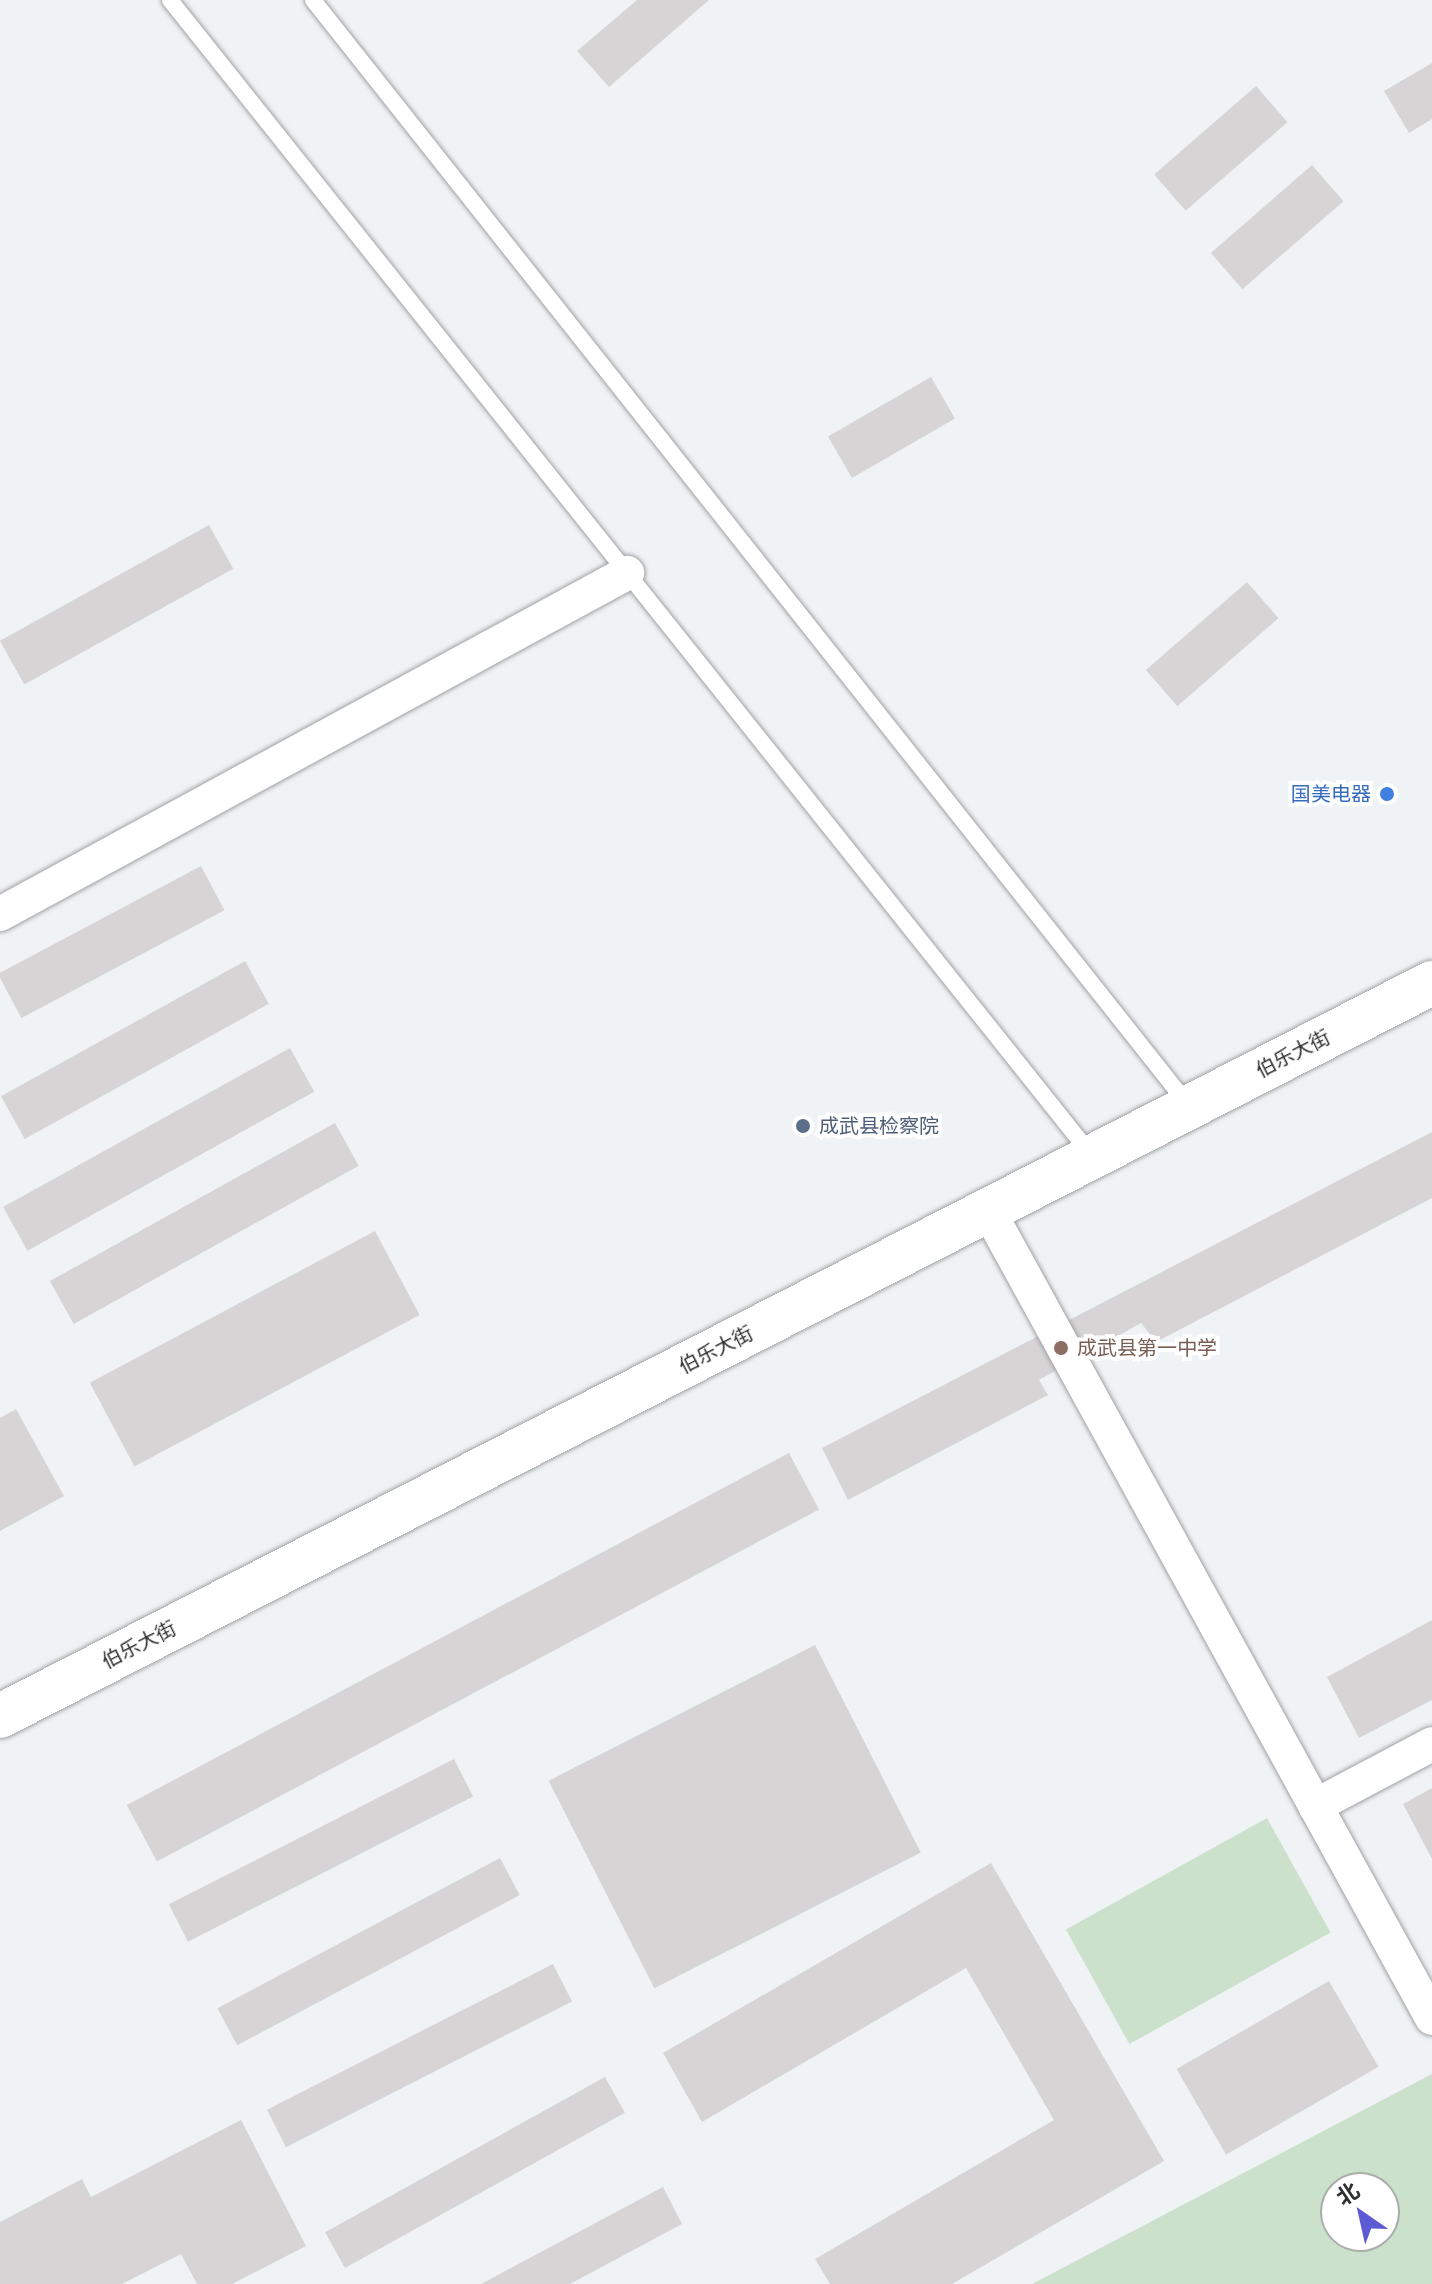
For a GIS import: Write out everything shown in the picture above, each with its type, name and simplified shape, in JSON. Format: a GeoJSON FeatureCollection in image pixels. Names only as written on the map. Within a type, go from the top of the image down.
{"type":"FeatureCollection","features":[{"type":"Feature","properties":{"kind":"main road","name":"伯乐大街"},"geometry":{"type":"LineString","coordinates":[[0,1716],[1432,983]]}},
{"type":"Feature","properties":{"kind":"street"},"geometry":{"type":"LineString","coordinates":[[0,914],[627,573]]}},
{"type":"Feature","properties":{"kind":"street"},"geometry":{"type":"LineString","coordinates":[[988,1210],[1432,2018]]}},
{"type":"Feature","properties":{"kind":"street"},"geometry":{"type":"LineString","coordinates":[[1315,1806],[1432,1744]]}},
{"type":"Feature","properties":{"kind":"lane"},"geometry":{"type":"LineString","coordinates":[[170,0],[1093,1157]]}},
{"type":"Feature","properties":{"kind":"lane"},"geometry":{"type":"LineString","coordinates":[[313,0],[1190,1107]]}},
{"type":"Feature","properties":{"kind":"green space"},"geometry":{"type":"Polygon","coordinates":[[[1267,1818],[1331,1933],[1129,2044],[1066,1930],[1267,1818]]]}},
{"type":"Feature","properties":{"kind":"green space"},"geometry":{"type":"Polygon","coordinates":[[[1432,2074],[1432,2284],[1032,2284],[1432,2074]]]}},
{"type":"Feature","properties":{"kind":"building"},"geometry":{"type":"Polygon","coordinates":[[[637,0],[709,0],[609,87],[577,51],[637,0]]]}},
{"type":"Feature","properties":{"kind":"building"},"geometry":{"type":"Polygon","coordinates":[[[1432,63],[1432,119],[1409,133],[1384,91],[1432,63]]]}},
{"type":"Feature","properties":{"kind":"building"},"geometry":{"type":"Polygon","coordinates":[[[1256,86],[1287,122],[1186,211],[1154,175],[1256,86]]]}},
{"type":"Feature","properties":{"kind":"building"},"geometry":{"type":"Polygon","coordinates":[[[1312,165],[1343,201],[1242,289],[1211,253],[1312,165]]]}},
{"type":"Feature","properties":{"kind":"building"},"geometry":{"type":"Polygon","coordinates":[[[931,377],[955,419],[852,478],[828,436],[931,377]]]}},
{"type":"Feature","properties":{"kind":"building"},"geometry":{"type":"Polygon","coordinates":[[[209,525],[233,569],[24,685],[0,641],[209,525]]]}},
{"type":"Feature","properties":{"kind":"building"},"geometry":{"type":"Polygon","coordinates":[[[1247,582],[1278,618],[1177,706],[1146,670],[1247,582]]]}},
{"type":"Feature","properties":{"kind":"building"},"geometry":{"type":"Polygon","coordinates":[[[201,866],[224,910],[21,1018],[0,973],[201,866]]]}},
{"type":"Feature","properties":{"kind":"building"},"geometry":{"type":"Polygon","coordinates":[[[245,961],[269,1004],[25,1139],[1,1096],[245,961]]]}},
{"type":"Feature","properties":{"kind":"building"},"geometry":{"type":"Polygon","coordinates":[[[290,1048],[314,1092],[27,1251],[3,1207],[290,1048]]]}},
{"type":"Feature","properties":{"kind":"building"},"geometry":{"type":"Polygon","coordinates":[[[335,1123],[359,1166],[74,1324],[50,1281],[335,1123]]]}},
{"type":"Feature","properties":{"kind":"building"},"geometry":{"type":"Polygon","coordinates":[[[1432,1132],[1432,1198],[1156,1342],[1141,1323],[1039,1380],[1048,1395],[848,1500],[822,1448],[1432,1132]]]}},
{"type":"Feature","properties":{"kind":"building"},"geometry":{"type":"Polygon","coordinates":[[[375,1231],[420,1315],[134,1467],[90,1383],[375,1231]]]}},
{"type":"Feature","properties":{"kind":"building"},"geometry":{"type":"Polygon","coordinates":[[[16,1409],[64,1496],[0,1531],[0,1418],[16,1409]]]}},
{"type":"Feature","properties":{"kind":"building"},"geometry":{"type":"Polygon","coordinates":[[[789,1453],[819,1510],[157,1862],[127,1805],[789,1453]]]}},
{"type":"Feature","properties":{"kind":"building"},"geometry":{"type":"Polygon","coordinates":[[[1432,1620],[1432,1700],[1359,1738],[1327,1677],[1432,1620]]]}},
{"type":"Feature","properties":{"kind":"building"},"geometry":{"type":"Polygon","coordinates":[[[815,1645],[921,1853],[654,1988],[549,1781],[815,1645]]]}},
{"type":"Feature","properties":{"kind":"building"},"geometry":{"type":"Polygon","coordinates":[[[454,1759],[473,1796],[188,1942],[169,1904],[454,1759]]]}},
{"type":"Feature","properties":{"kind":"building"},"geometry":{"type":"Polygon","coordinates":[[[1432,1788],[1432,1859],[1403,1804],[1432,1788]]]}},
{"type":"Feature","properties":{"kind":"building"},"geometry":{"type":"Polygon","coordinates":[[[500,1858],[520,1895],[237,2045],[217,2008],[500,1858]]]}},
{"type":"Feature","properties":{"kind":"building"},"geometry":{"type":"Polygon","coordinates":[[[991,1863],[1164,2161],[952,2284],[830,2284],[815,2259],[1054,2120],[966,1968],[702,2122],[663,2053],[991,1863]]]}},
{"type":"Feature","properties":{"kind":"building"},"geometry":{"type":"Polygon","coordinates":[[[553,1964],[572,2001],[286,2147],[267,2110],[553,1964]]]}},
{"type":"Feature","properties":{"kind":"building"},"geometry":{"type":"Polygon","coordinates":[[[1329,1981],[1378,2067],[1226,2155],[1177,2069],[1329,1981]]]}},
{"type":"Feature","properties":{"kind":"building"},"geometry":{"type":"Polygon","coordinates":[[[605,2077],[625,2113],[345,2268],[325,2232],[605,2077]]]}},
{"type":"Feature","properties":{"kind":"building"},"geometry":{"type":"Polygon","coordinates":[[[241,2120],[306,2246],[232,2284],[197,2284],[181,2254],[122,2284],[0,2284],[0,2222],[82,2179],[91,2197],[241,2120]]]}},
{"type":"Feature","properties":{"kind":"building"},"geometry":{"type":"Polygon","coordinates":[[[663,2187],[682,2224],[570,2284],[481,2284],[663,2187]]]}},
{"type":"Feature","properties":{"kind":"place","name":"国美电器"},"geometry":{"type":"Point","coordinates":[1387,794]}},
{"type":"Feature","properties":{"kind":"place","name":"成武县检察院"},"geometry":{"type":"Point","coordinates":[803,1126]}},
{"type":"Feature","properties":{"kind":"place","name":"成武县第一中学"},"geometry":{"type":"Point","coordinates":[1061,1348]}}]}
